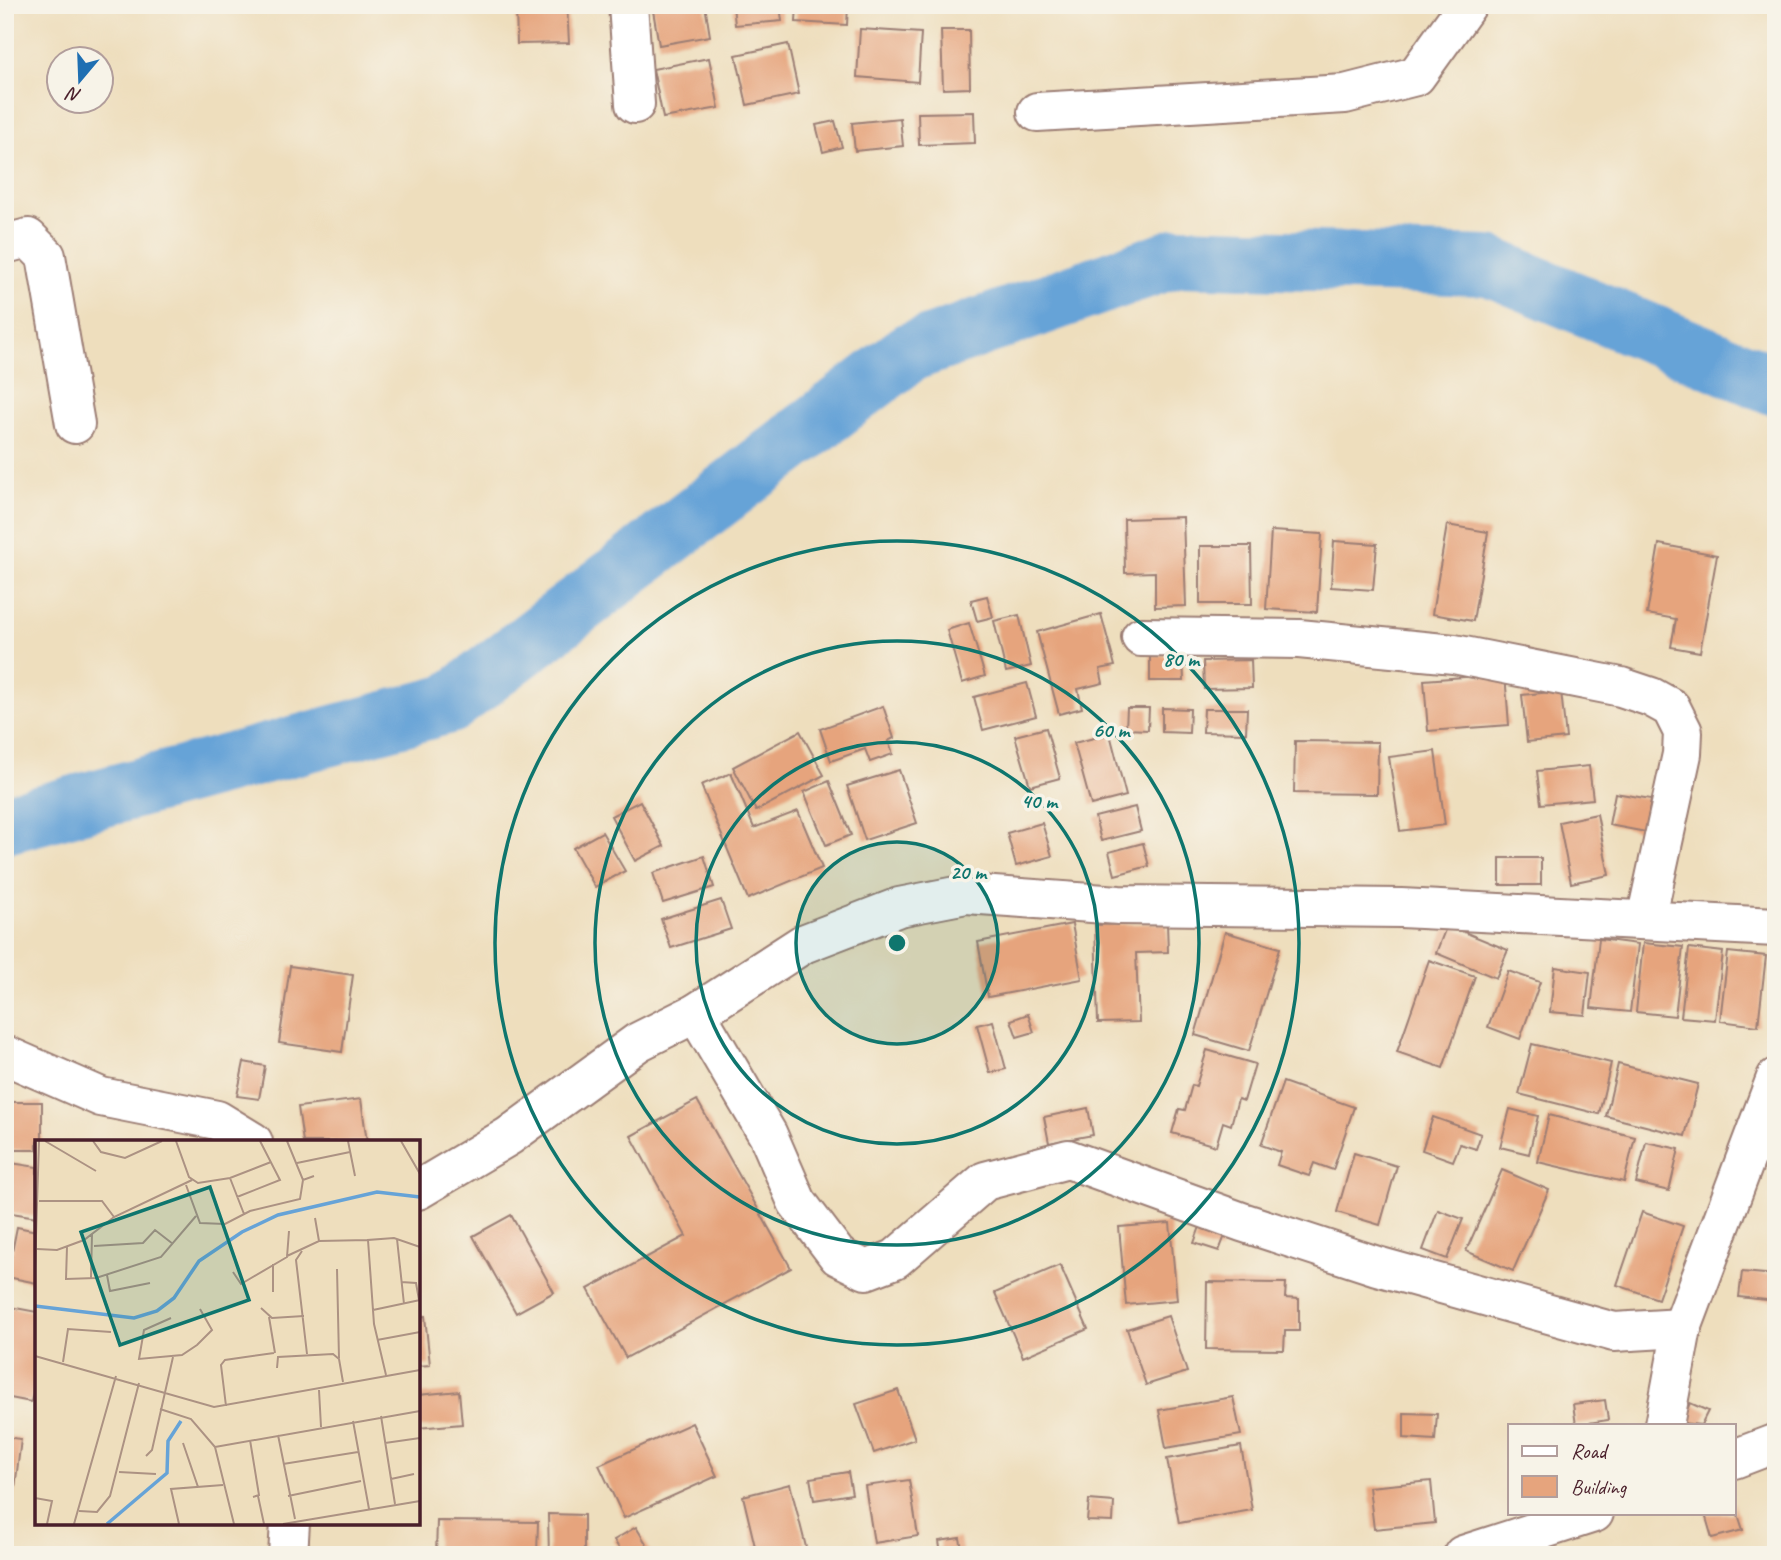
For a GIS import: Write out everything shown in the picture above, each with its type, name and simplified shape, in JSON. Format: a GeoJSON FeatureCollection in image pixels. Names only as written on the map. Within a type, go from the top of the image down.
{"type":"FeatureCollection","features":[{"type":"Feature","properties":{"kind":"street"},"geometry":{"type":"LineString","coordinates":[[628,5],[635,104]]}},
{"type":"Feature","properties":{"kind":"street"},"geometry":{"type":"LineString","coordinates":[[1037,112],[1345,94],[1416,76],[1467,5]]}},
{"type":"Feature","properties":{"kind":"street"},"geometry":{"type":"LineString","coordinates":[[5,244],[28,238],[46,256],[75,424]]}},
{"type":"Feature","properties":{"kind":"street"},"geometry":{"type":"LineString","coordinates":[[1141,637],[1299,639],[1454,654],[1621,687],[1661,702],[1671,708],[1683,732],[1682,754],[1646,920]]}},
{"type":"Feature","properties":{"kind":"street"},"geometry":{"type":"LineString","coordinates":[[420,1189],[509,1136],[638,1042],[696,1013],[803,944],[898,907],[966,894],[1119,905],[1294,905],[1776,928]]}},
{"type":"Feature","properties":{"kind":"street"},"geometry":{"type":"LineString","coordinates":[[696,1013],[768,1135],[797,1202],[838,1256],[866,1270],[895,1259],[985,1181],[1068,1159],[1242,1222],[1377,1266],[1614,1332],[1682,1328]]}},
{"type":"Feature","properties":{"kind":"street"},"geometry":{"type":"LineString","coordinates":[[5,1055],[101,1097],[217,1120],[250,1140]]}},
{"type":"Feature","properties":{"kind":"street"},"geometry":{"type":"LineString","coordinates":[[1664,1424],[1682,1328],[1776,1078]]}},
{"type":"Feature","properties":{"kind":"street"},"geometry":{"type":"LineString","coordinates":[[1736,1458],[1776,1443]]}},
{"type":"Feature","properties":{"kind":"street"},"geometry":{"type":"LineString","coordinates":[[1463,1555],[1591,1514]]}},
{"type":"Feature","properties":{"kind":"street"},"geometry":{"type":"LineString","coordinates":[[288,1555],[290,1525]]}},
{"type":"Feature","properties":{"kind":"building"},"geometry":{"type":"Polygon","coordinates":[[[516,5],[567,5],[569,43],[517,44],[516,5]]]}},
{"type":"Feature","properties":{"kind":"building"},"geometry":{"type":"Polygon","coordinates":[[[652,5],[705,5],[710,36],[659,45],[652,5]]]}},
{"type":"Feature","properties":{"kind":"building"},"geometry":{"type":"Polygon","coordinates":[[[733,5],[780,5],[782,21],[735,25],[733,5]]]}},
{"type":"Feature","properties":{"kind":"building"},"geometry":{"type":"Polygon","coordinates":[[[797,5],[848,5],[847,25],[796,22],[797,5]]]}},
{"type":"Feature","properties":{"kind":"building"},"geometry":{"type":"Polygon","coordinates":[[[860,29],[921,33],[918,82],[857,77],[860,29]]]}},
{"type":"Feature","properties":{"kind":"building"},"geometry":{"type":"Polygon","coordinates":[[[941,30],[969,30],[970,88],[943,89],[941,30]]]}},
{"type":"Feature","properties":{"kind":"building"},"geometry":{"type":"Polygon","coordinates":[[[788,44],[799,94],[747,105],[736,55],[788,44]]]}},
{"type":"Feature","properties":{"kind":"building"},"geometry":{"type":"Polygon","coordinates":[[[709,58],[719,108],[663,118],[653,69],[709,58]]]}},
{"type":"Feature","properties":{"kind":"building"},"geometry":{"type":"Polygon","coordinates":[[[974,112],[975,143],[919,145],[918,113],[974,112]]]}},
{"type":"Feature","properties":{"kind":"building"},"geometry":{"type":"Polygon","coordinates":[[[900,118],[903,146],[855,151],[852,123],[900,118]]]}},
{"type":"Feature","properties":{"kind":"building"},"geometry":{"type":"Polygon","coordinates":[[[835,121],[842,147],[823,152],[816,125],[835,121]]]}},
{"type":"Feature","properties":{"kind":"building"},"geometry":{"type":"Polygon","coordinates":[[[1183,517],[1186,606],[1155,607],[1155,572],[1125,573],[1124,519],[1183,517]]]}},
{"type":"Feature","properties":{"kind":"building"},"geometry":{"type":"Polygon","coordinates":[[[1447,525],[1488,532],[1473,621],[1432,614],[1447,525]]]}},
{"type":"Feature","properties":{"kind":"building"},"geometry":{"type":"Polygon","coordinates":[[[1271,531],[1322,534],[1317,612],[1266,609],[1271,531]]]}},
{"type":"Feature","properties":{"kind":"building"},"geometry":{"type":"Polygon","coordinates":[[[1334,541],[1377,544],[1373,590],[1331,587],[1334,541]]]}},
{"type":"Feature","properties":{"kind":"building"},"geometry":{"type":"Polygon","coordinates":[[[1659,544],[1717,555],[1700,652],[1671,647],[1676,619],[1647,614],[1659,544]]]}},
{"type":"Feature","properties":{"kind":"building"},"geometry":{"type":"Polygon","coordinates":[[[1200,546],[1251,546],[1252,604],[1200,604],[1200,546]]]}},
{"type":"Feature","properties":{"kind":"building"},"geometry":{"type":"Polygon","coordinates":[[[987,596],[993,617],[977,621],[971,600],[987,596]]]}},
{"type":"Feature","properties":{"kind":"building"},"geometry":{"type":"Polygon","coordinates":[[[1101,614],[1115,666],[1100,669],[1103,683],[1078,689],[1082,708],[1059,714],[1037,632],[1101,614]]]}},
{"type":"Feature","properties":{"kind":"building"},"geometry":{"type":"Polygon","coordinates":[[[1019,615],[1031,666],[1006,672],[994,621],[1019,615]]]}},
{"type":"Feature","properties":{"kind":"building"},"geometry":{"type":"Polygon","coordinates":[[[969,623],[985,676],[962,683],[947,630],[969,623]]]}},
{"type":"Feature","properties":{"kind":"building"},"geometry":{"type":"Polygon","coordinates":[[[1150,655],[1183,655],[1184,681],[1150,681],[1150,655]]]}},
{"type":"Feature","properties":{"kind":"building"},"geometry":{"type":"Polygon","coordinates":[[[1251,660],[1252,688],[1204,689],[1203,661],[1251,660]]]}},
{"type":"Feature","properties":{"kind":"building"},"geometry":{"type":"Polygon","coordinates":[[[1505,674],[1509,725],[1428,731],[1424,680],[1505,674]]]}},
{"type":"Feature","properties":{"kind":"building"},"geometry":{"type":"Polygon","coordinates":[[[1027,683],[1036,716],[983,730],[974,697],[1027,683]]]}},
{"type":"Feature","properties":{"kind":"building"},"geometry":{"type":"Polygon","coordinates":[[[1561,691],[1566,738],[1527,742],[1522,695],[1561,691]]]}},
{"type":"Feature","properties":{"kind":"building"},"geometry":{"type":"Polygon","coordinates":[[[883,706],[894,738],[888,741],[893,754],[870,762],[865,749],[831,761],[820,729],[883,706]]]}},
{"type":"Feature","properties":{"kind":"building"},"geometry":{"type":"Polygon","coordinates":[[[1127,708],[1149,708],[1148,730],[1126,729],[1127,708]]]}},
{"type":"Feature","properties":{"kind":"building"},"geometry":{"type":"Polygon","coordinates":[[[1162,708],[1190,709],[1189,733],[1162,732],[1162,708]]]}},
{"type":"Feature","properties":{"kind":"building"},"geometry":{"type":"Polygon","coordinates":[[[1204,709],[1247,709],[1246,733],[1203,732],[1204,709]]]}},
{"type":"Feature","properties":{"kind":"building"},"geometry":{"type":"Polygon","coordinates":[[[1046,728],[1060,778],[1030,786],[1015,736],[1046,728]]]}},
{"type":"Feature","properties":{"kind":"building"},"geometry":{"type":"Polygon","coordinates":[[[800,731],[824,775],[756,811],[733,767],[800,731]]]}},
{"type":"Feature","properties":{"kind":"building"},"geometry":{"type":"Polygon","coordinates":[[[1110,734],[1126,796],[1091,805],[1074,743],[1110,734]]]}},
{"type":"Feature","properties":{"kind":"building"},"geometry":{"type":"Polygon","coordinates":[[[1295,741],[1378,742],[1377,794],[1294,793],[1295,741]]]}},
{"type":"Feature","properties":{"kind":"building"},"geometry":{"type":"Polygon","coordinates":[[[1435,751],[1445,825],[1400,831],[1389,757],[1435,751]]]}},
{"type":"Feature","properties":{"kind":"building"},"geometry":{"type":"Polygon","coordinates":[[[1589,766],[1593,799],[1541,804],[1537,771],[1589,766]]]}},
{"type":"Feature","properties":{"kind":"building"},"geometry":{"type":"Polygon","coordinates":[[[899,770],[917,823],[865,840],[847,786],[899,770]]]}},
{"type":"Feature","properties":{"kind":"building"},"geometry":{"type":"Polygon","coordinates":[[[731,773],[754,828],[798,811],[822,868],[748,899],[701,785],[731,773]]]}},
{"type":"Feature","properties":{"kind":"building"},"geometry":{"type":"Polygon","coordinates":[[[829,781],[851,835],[826,845],[804,792],[829,781]]]}},
{"type":"Feature","properties":{"kind":"building"},"geometry":{"type":"Polygon","coordinates":[[[1615,793],[1651,799],[1646,832],[1609,825],[1615,793]]]}},
{"type":"Feature","properties":{"kind":"building"},"geometry":{"type":"Polygon","coordinates":[[[640,801],[664,846],[635,861],[611,816],[640,801]]]}},
{"type":"Feature","properties":{"kind":"building"},"geometry":{"type":"Polygon","coordinates":[[[1135,807],[1141,831],[1101,841],[1095,817],[1135,807]]]}},
{"type":"Feature","properties":{"kind":"building"},"geometry":{"type":"Polygon","coordinates":[[[1597,814],[1609,875],[1571,883],[1559,822],[1597,814]]]}},
{"type":"Feature","properties":{"kind":"building"},"geometry":{"type":"Polygon","coordinates":[[[1042,823],[1052,856],[1016,866],[1007,833],[1042,823]]]}},
{"type":"Feature","properties":{"kind":"building"},"geometry":{"type":"Polygon","coordinates":[[[602,832],[625,871],[595,887],[573,848],[602,832]]]}},
{"type":"Feature","properties":{"kind":"building"},"geometry":{"type":"Polygon","coordinates":[[[1143,843],[1149,866],[1115,875],[1109,852],[1143,843]]]}},
{"type":"Feature","properties":{"kind":"building"},"geometry":{"type":"Polygon","coordinates":[[[704,856],[714,887],[663,903],[653,873],[704,856]]]}},
{"type":"Feature","properties":{"kind":"building"},"geometry":{"type":"Polygon","coordinates":[[[1500,858],[1541,858],[1541,885],[1500,885],[1500,858]]]}},
{"type":"Feature","properties":{"kind":"building"},"geometry":{"type":"Polygon","coordinates":[[[721,900],[731,929],[671,948],[661,919],[721,900]]]}},
{"type":"Feature","properties":{"kind":"building"},"geometry":{"type":"Polygon","coordinates":[[[1167,923],[1168,952],[1136,953],[1139,1022],[1098,1023],[1095,925],[1167,923]]]}},
{"type":"Feature","properties":{"kind":"building"},"geometry":{"type":"Polygon","coordinates":[[[1072,924],[1082,979],[988,997],[978,942],[1072,924]]]}},
{"type":"Feature","properties":{"kind":"building"},"geometry":{"type":"Polygon","coordinates":[[[1447,925],[1508,950],[1496,978],[1436,953],[1447,925]]]}},
{"type":"Feature","properties":{"kind":"building"},"geometry":{"type":"Polygon","coordinates":[[[1225,932],[1280,948],[1249,1051],[1195,1035],[1225,932]]]}},
{"type":"Feature","properties":{"kind":"building"},"geometry":{"type":"Polygon","coordinates":[[[1599,939],[1638,944],[1630,1012],[1591,1008],[1599,939]]]}},
{"type":"Feature","properties":{"kind":"building"},"geometry":{"type":"Polygon","coordinates":[[[1643,943],[1683,947],[1675,1016],[1636,1012],[1643,943]]]}},
{"type":"Feature","properties":{"kind":"building"},"geometry":{"type":"Polygon","coordinates":[[[1689,948],[1723,952],[1715,1020],[1681,1017],[1689,948]]]}},
{"type":"Feature","properties":{"kind":"building"},"geometry":{"type":"Polygon","coordinates":[[[1728,952],[1766,956],[1758,1026],[1720,1021],[1728,952]]]}},
{"type":"Feature","properties":{"kind":"building"},"geometry":{"type":"Polygon","coordinates":[[[1429,960],[1475,976],[1443,1068],[1397,1052],[1429,960]]]}},
{"type":"Feature","properties":{"kind":"building"},"geometry":{"type":"Polygon","coordinates":[[[290,966],[353,975],[342,1052],[279,1043],[290,966]]]}},
{"type":"Feature","properties":{"kind":"building"},"geometry":{"type":"Polygon","coordinates":[[[1555,967],[1590,972],[1585,1015],[1550,1012],[1555,967]]]}},
{"type":"Feature","properties":{"kind":"building"},"geometry":{"type":"Polygon","coordinates":[[[1508,971],[1540,982],[1520,1039],[1488,1027],[1508,971]]]}},
{"type":"Feature","properties":{"kind":"building"},"geometry":{"type":"Polygon","coordinates":[[[1028,1014],[1034,1032],[1017,1037],[1011,1020],[1028,1014]]]}},
{"type":"Feature","properties":{"kind":"building"},"geometry":{"type":"Polygon","coordinates":[[[993,1021],[1006,1069],[990,1073],[977,1025],[993,1021]]]}},
{"type":"Feature","properties":{"kind":"building"},"geometry":{"type":"Polygon","coordinates":[[[1532,1044],[1611,1063],[1599,1114],[1519,1094],[1532,1044]]]}},
{"type":"Feature","properties":{"kind":"building"},"geometry":{"type":"Polygon","coordinates":[[[1207,1050],[1255,1064],[1244,1101],[1238,1099],[1231,1125],[1223,1122],[1216,1146],[1172,1133],[1179,1109],[1185,1110],[1192,1085],[1196,1086],[1207,1050]]]}},
{"type":"Feature","properties":{"kind":"building"},"geometry":{"type":"Polygon","coordinates":[[[244,1062],[265,1066],[259,1099],[237,1096],[244,1062]]]}},
{"type":"Feature","properties":{"kind":"building"},"geometry":{"type":"Polygon","coordinates":[[[1618,1064],[1698,1084],[1685,1136],[1606,1116],[1618,1064]]]}},
{"type":"Feature","properties":{"kind":"building"},"geometry":{"type":"Polygon","coordinates":[[[1283,1082],[1354,1107],[1333,1170],[1314,1163],[1309,1176],[1277,1165],[1281,1152],[1261,1145],[1283,1082]]]}},
{"type":"Feature","properties":{"kind":"building"},"geometry":{"type":"Polygon","coordinates":[[[361,1099],[367,1140],[303,1140],[298,1107],[361,1099]]]}},
{"type":"Feature","properties":{"kind":"building"},"geometry":{"type":"Polygon","coordinates":[[[697,1100],[791,1268],[626,1358],[588,1289],[686,1236],[631,1136],[697,1100]]]}},
{"type":"Feature","properties":{"kind":"building"},"geometry":{"type":"Polygon","coordinates":[[[5,1102],[42,1102],[42,1140],[35,1140],[35,1150],[5,1150],[5,1102]]]}},
{"type":"Feature","properties":{"kind":"building"},"geometry":{"type":"Polygon","coordinates":[[[1088,1108],[1093,1135],[1049,1143],[1044,1117],[1088,1108]]]}},
{"type":"Feature","properties":{"kind":"building"},"geometry":{"type":"Polygon","coordinates":[[[1510,1109],[1538,1116],[1529,1154],[1500,1147],[1510,1109]]]}},
{"type":"Feature","properties":{"kind":"building"},"geometry":{"type":"Polygon","coordinates":[[[1549,1115],[1635,1137],[1624,1182],[1538,1162],[1549,1115]]]}},
{"type":"Feature","properties":{"kind":"building"},"geometry":{"type":"Polygon","coordinates":[[[1433,1117],[1481,1134],[1476,1149],[1460,1144],[1453,1161],[1422,1150],[1433,1117]]]}},
{"type":"Feature","properties":{"kind":"building"},"geometry":{"type":"Polygon","coordinates":[[[1646,1142],[1679,1149],[1669,1191],[1636,1183],[1646,1142]]]}},
{"type":"Feature","properties":{"kind":"building"},"geometry":{"type":"Polygon","coordinates":[[[1354,1153],[1397,1166],[1380,1225],[1337,1212],[1354,1153]]]}},
{"type":"Feature","properties":{"kind":"building"},"geometry":{"type":"Polygon","coordinates":[[[5,1162],[35,1167],[35,1217],[5,1212],[5,1162]]]}},
{"type":"Feature","properties":{"kind":"building"},"geometry":{"type":"Polygon","coordinates":[[[1502,1170],[1549,1190],[1513,1271],[1466,1251],[1502,1170]]]}},
{"type":"Feature","properties":{"kind":"building"},"geometry":{"type":"Polygon","coordinates":[[[1438,1210],[1463,1219],[1447,1259],[1423,1250],[1438,1210]]]}},
{"type":"Feature","properties":{"kind":"building"},"geometry":{"type":"Polygon","coordinates":[[[1642,1212],[1683,1226],[1658,1299],[1617,1285],[1642,1212]]]}},
{"type":"Feature","properties":{"kind":"building"},"geometry":{"type":"Polygon","coordinates":[[[511,1215],[554,1292],[516,1313],[473,1236],[511,1215]]]}},
{"type":"Feature","properties":{"kind":"building"},"geometry":{"type":"Polygon","coordinates":[[[1170,1223],[1177,1300],[1126,1305],[1119,1227],[1170,1223]]]}},
{"type":"Feature","properties":{"kind":"building"},"geometry":{"type":"Polygon","coordinates":[[[1201,1224],[1226,1233],[1219,1251],[1194,1243],[1201,1224]]]}},
{"type":"Feature","properties":{"kind":"building"},"geometry":{"type":"Polygon","coordinates":[[[17,1227],[35,1231],[35,1283],[7,1277],[17,1227]]]}},
{"type":"Feature","properties":{"kind":"building"},"geometry":{"type":"Polygon","coordinates":[[[1060,1265],[1088,1329],[1023,1357],[995,1293],[1060,1265]]]}},
{"type":"Feature","properties":{"kind":"building"},"geometry":{"type":"Polygon","coordinates":[[[1742,1272],[1776,1275],[1776,1301],[1739,1297],[1742,1272]]]}},
{"type":"Feature","properties":{"kind":"building"},"geometry":{"type":"Polygon","coordinates":[[[1207,1282],[1286,1283],[1285,1298],[1299,1299],[1299,1331],[1285,1331],[1284,1350],[1206,1349],[1207,1282]]]}},
{"type":"Feature","properties":{"kind":"building"},"geometry":{"type":"Polygon","coordinates":[[[5,1306],[35,1312],[35,1383],[31,1402],[5,1397],[5,1306]]]}},
{"type":"Feature","properties":{"kind":"building"},"geometry":{"type":"Polygon","coordinates":[[[425,1316],[430,1365],[420,1366],[420,1317],[425,1316]]]}},
{"type":"Feature","properties":{"kind":"building"},"geometry":{"type":"Polygon","coordinates":[[[1168,1316],[1187,1372],[1146,1385],[1127,1329],[1168,1316]]]}},
{"type":"Feature","properties":{"kind":"building"},"geometry":{"type":"Polygon","coordinates":[[[898,1390],[915,1439],[874,1453],[856,1404],[898,1390]]]}},
{"type":"Feature","properties":{"kind":"building"},"geometry":{"type":"Polygon","coordinates":[[[459,1391],[462,1424],[420,1428],[420,1395],[459,1391]]]}},
{"type":"Feature","properties":{"kind":"building"},"geometry":{"type":"Polygon","coordinates":[[[1233,1397],[1241,1435],[1166,1448],[1159,1410],[1233,1397]]]}},
{"type":"Feature","properties":{"kind":"building"},"geometry":{"type":"Polygon","coordinates":[[[1605,1400],[1608,1420],[1576,1424],[1573,1404],[1605,1400]]]}},
{"type":"Feature","properties":{"kind":"building"},"geometry":{"type":"Polygon","coordinates":[[[1690,1403],[1708,1411],[1702,1424],[1681,1423],[1690,1403]]]}},
{"type":"Feature","properties":{"kind":"building"},"geometry":{"type":"Polygon","coordinates":[[[1404,1413],[1437,1414],[1435,1440],[1404,1438],[1404,1413]]]}},
{"type":"Feature","properties":{"kind":"building"},"geometry":{"type":"Polygon","coordinates":[[[692,1423],[717,1476],[624,1518],[599,1465],[692,1423]]]}},
{"type":"Feature","properties":{"kind":"building"},"geometry":{"type":"Polygon","coordinates":[[[5,1437],[21,1439],[12,1512],[5,1511],[5,1437]]]}},
{"type":"Feature","properties":{"kind":"building"},"geometry":{"type":"Polygon","coordinates":[[[1241,1446],[1252,1510],[1179,1523],[1167,1459],[1241,1446]]]}},
{"type":"Feature","properties":{"kind":"building"},"geometry":{"type":"Polygon","coordinates":[[[848,1472],[852,1494],[814,1500],[810,1478],[848,1472]]]}},
{"type":"Feature","properties":{"kind":"building"},"geometry":{"type":"Polygon","coordinates":[[[909,1480],[918,1536],[874,1543],[865,1486],[909,1480]]]}},
{"type":"Feature","properties":{"kind":"building"},"geometry":{"type":"Polygon","coordinates":[[[1431,1481],[1435,1523],[1374,1529],[1369,1487],[1431,1481]]]}},
{"type":"Feature","properties":{"kind":"building"},"geometry":{"type":"Polygon","coordinates":[[[790,1484],[808,1555],[757,1555],[743,1496],[790,1484]]]}},
{"type":"Feature","properties":{"kind":"building"},"geometry":{"type":"Polygon","coordinates":[[[1089,1500],[1114,1502],[1113,1522],[1087,1521],[1089,1500]]]}},
{"type":"Feature","properties":{"kind":"building"},"geometry":{"type":"Polygon","coordinates":[[[1776,1501],[1776,1530],[1773,1531],[1769,1502],[1776,1501]]]}},
{"type":"Feature","properties":{"kind":"building"},"geometry":{"type":"Polygon","coordinates":[[[1736,1508],[1743,1530],[1712,1538],[1705,1514],[1736,1514],[1736,1508]]]}},
{"type":"Feature","properties":{"kind":"building"},"geometry":{"type":"Polygon","coordinates":[[[548,1514],[584,1515],[584,1555],[549,1555],[548,1514]]]}},
{"type":"Feature","properties":{"kind":"building"},"geometry":{"type":"Polygon","coordinates":[[[437,1521],[538,1522],[537,1555],[436,1555],[437,1521]]]}},
{"type":"Feature","properties":{"kind":"building"},"geometry":{"type":"Polygon","coordinates":[[[636,1527],[653,1555],[623,1555],[614,1540],[636,1527]]]}},
{"type":"Feature","properties":{"kind":"building"},"geometry":{"type":"Polygon","coordinates":[[[960,1538],[963,1555],[941,1555],[939,1541],[960,1538]]]}},
{"type":"Feature","properties":{"kind":"waterway"},"geometry":{"type":"LineString","coordinates":[[5,824],[449,704],[910,352],[1178,257],[1489,266],[1776,386]]}}]}
